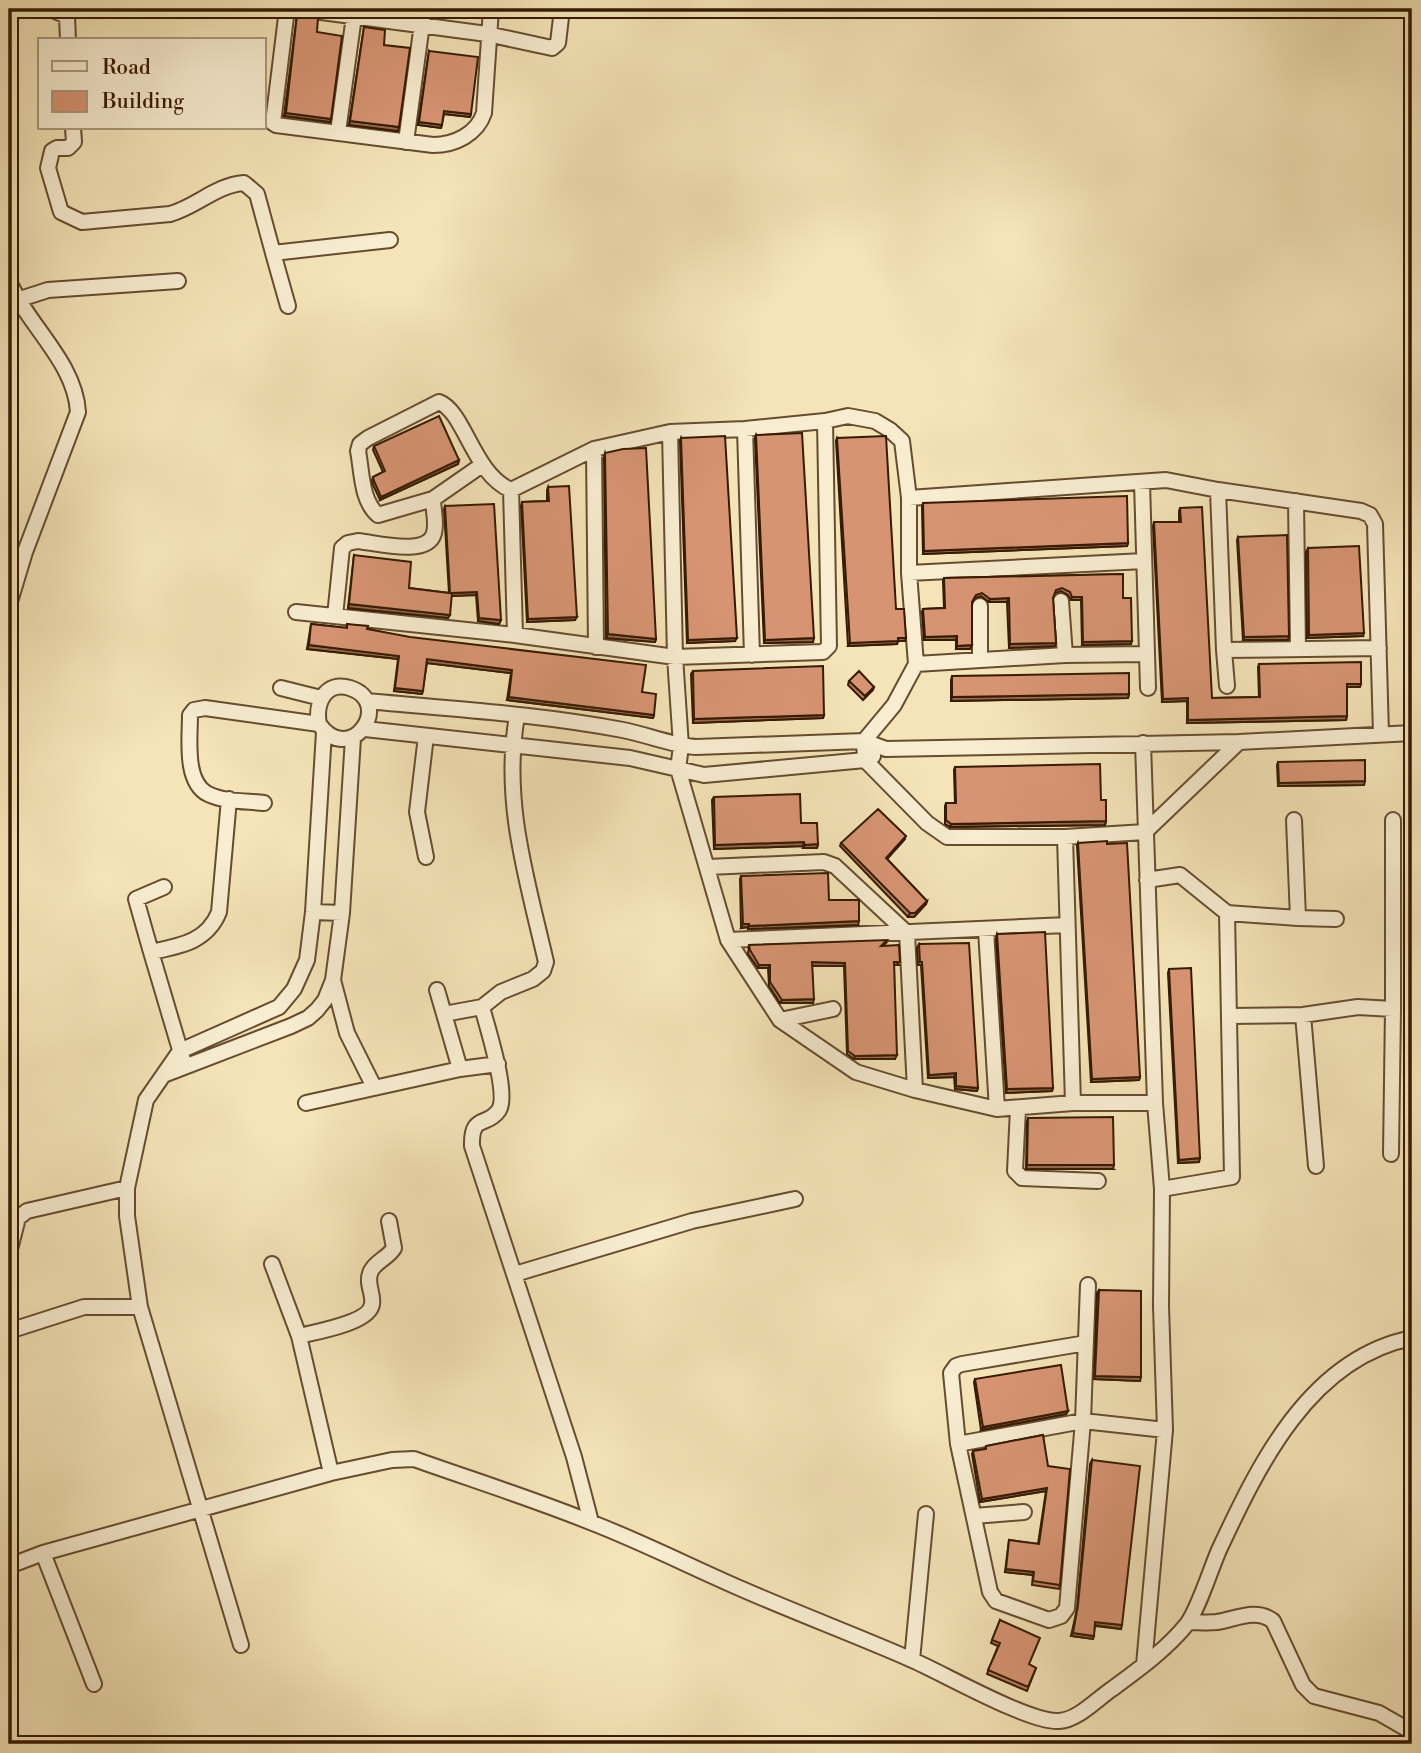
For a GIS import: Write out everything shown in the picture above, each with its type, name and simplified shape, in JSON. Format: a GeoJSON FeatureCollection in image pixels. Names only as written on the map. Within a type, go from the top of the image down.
{"type":"FeatureCollection","features":[{"type":"Feature","properties":{"kind":"street"},"geometry":{"type":"LineString","coordinates":[[50,9],[66,16],[68,38]]}},
{"type":"Feature","properties":{"kind":"street"},"geometry":{"type":"LineString","coordinates":[[287,9],[273,123],[443,145],[472,133],[480,124],[484,113],[487,34],[491,9]]}},
{"type":"Feature","properties":{"kind":"street"},"geometry":{"type":"LineString","coordinates":[[299,9],[354,13],[487,34],[552,48],[558,43],[562,9]]}},
{"type":"Feature","properties":{"kind":"street"},"geometry":{"type":"LineString","coordinates":[[406,142],[424,9]]}},
{"type":"Feature","properties":{"kind":"street"},"geometry":{"type":"LineString","coordinates":[[338,132],[354,13]]}},
{"type":"Feature","properties":{"kind":"street"},"geometry":{"type":"LineString","coordinates":[[74,130],[74,142],[68,148],[52,151],[48,168],[61,212],[82,222],[170,214],[230,184],[244,183],[257,194],[288,306]]}},
{"type":"Feature","properties":{"kind":"street"},"geometry":{"type":"LineString","coordinates":[[273,253],[390,240]]}},
{"type":"Feature","properties":{"kind":"street"},"geometry":{"type":"LineString","coordinates":[[9,281],[17,300],[71,379],[78,412],[9,605]]}},
{"type":"Feature","properties":{"kind":"street"},"geometry":{"type":"LineString","coordinates":[[17,300],[48,290],[178,281]]}},
{"type":"Feature","properties":{"kind":"street"},"geometry":{"type":"LineString","coordinates":[[482,465],[433,499],[378,515],[371,509],[367,499],[358,450],[360,444],[368,438],[439,402],[450,409],[482,465],[498,485],[511,490],[594,449],[670,432],[745,429],[825,421],[848,415],[875,421],[890,430],[902,441],[909,498],[909,573],[916,664],[894,705],[864,741],[864,761],[927,823],[947,837],[1065,837],[1145,832],[1239,742]]}},
{"type":"Feature","properties":{"kind":"street"},"geometry":{"type":"LineString","coordinates":[[296,612],[515,635],[675,657],[823,652],[829,646],[825,421]]}},
{"type":"Feature","properties":{"kind":"street"},"geometry":{"type":"LineString","coordinates":[[745,429],[752,654]]}},
{"type":"Feature","properties":{"kind":"street"},"geometry":{"type":"LineString","coordinates":[[670,432],[675,657],[681,746],[678,769],[728,940],[780,1020],[856,1072],[915,1090],[997,1109],[1073,1103],[1155,1103]]}},
{"type":"Feature","properties":{"kind":"street"},"geometry":{"type":"LineString","coordinates":[[594,449],[596,647]]}},
{"type":"Feature","properties":{"kind":"street"},"geometry":{"type":"LineString","coordinates":[[909,498],[1166,480],[1361,511],[1370,515],[1375,524],[1381,734]]}},
{"type":"Feature","properties":{"kind":"street"},"geometry":{"type":"LineString","coordinates":[[1142,482],[1148,688]]}},
{"type":"Feature","properties":{"kind":"street"},"geometry":{"type":"LineString","coordinates":[[511,490],[515,635]]}},
{"type":"Feature","properties":{"kind":"street"},"geometry":{"type":"LineString","coordinates":[[1218,490],[1227,686]]}},
{"type":"Feature","properties":{"kind":"street"},"geometry":{"type":"LineString","coordinates":[[335,616],[342,548],[348,543],[358,541],[418,548],[430,542],[435,531],[433,499]]}},
{"type":"Feature","properties":{"kind":"street"},"geometry":{"type":"LineString","coordinates":[[1296,501],[1298,649]]}},
{"type":"Feature","properties":{"kind":"street"},"geometry":{"type":"LineString","coordinates":[[909,573],[1144,561]]}},
{"type":"Feature","properties":{"kind":"street"},"geometry":{"type":"LineString","coordinates":[[1061,601],[1065,655]]}},
{"type":"Feature","properties":{"kind":"street"},"geometry":{"type":"LineString","coordinates":[[980,606],[980,659]]}},
{"type":"Feature","properties":{"kind":"street"},"geometry":{"type":"LineString","coordinates":[[1224,650],[1379,648]]}},
{"type":"Feature","properties":{"kind":"street"},"geometry":{"type":"LineString","coordinates":[[916,664],[1065,655],[1145,654]]}},
{"type":"Feature","properties":{"kind":"street"},"geometry":{"type":"LineString","coordinates":[[166,1074],[308,1018],[325,1000],[333,980],[342,914],[359,733],[370,715],[367,701],[358,690],[345,686],[331,689],[321,698],[316,711],[322,728],[313,912],[307,960],[294,989],[279,1007],[180,1051],[146,1100],[127,1188],[127,1216],[140,1307],[241,1645]]}},
{"type":"Feature","properties":{"kind":"street"},"geometry":{"type":"LineString","coordinates":[[281,688],[321,698]]}},
{"type":"Feature","properties":{"kind":"street"},"geometry":{"type":"LineString","coordinates":[[367,701],[517,716],[624,731],[681,746],[696,747],[864,741],[886,749],[1239,742],[1412,733]]}},
{"type":"Feature","properties":{"kind":"street"},"geometry":{"type":"LineString","coordinates":[[264,803],[207,794],[198,784],[191,771],[190,715],[194,710],[205,708],[322,728],[338,739],[359,733],[426,736],[630,758],[704,775],[864,761],[886,749]]}},
{"type":"Feature","properties":{"kind":"street"},"geometry":{"type":"LineString","coordinates":[[444,1014],[482,1007],[501,992],[533,979],[543,971],[546,962],[515,825],[512,745],[517,716]]}},
{"type":"Feature","properties":{"kind":"street"},"geometry":{"type":"LineString","coordinates":[[426,736],[417,811],[426,857]]}},
{"type":"Feature","properties":{"kind":"street"},"geometry":{"type":"LineString","coordinates":[[1143,743],[1155,1103],[1162,1189],[1161,1307],[1165,1430],[1144,1665]]}},
{"type":"Feature","properties":{"kind":"street"},"geometry":{"type":"LineString","coordinates":[[151,952],[205,935],[213,926],[219,912],[229,799]]}},
{"type":"Feature","properties":{"kind":"street"},"geometry":{"type":"LineString","coordinates":[[1294,820],[1298,918]]}},
{"type":"Feature","properties":{"kind":"street"},"geometry":{"type":"LineString","coordinates":[[1391,1154],[1393,820]]}},
{"type":"Feature","properties":{"kind":"street"},"geometry":{"type":"LineString","coordinates":[[1065,837],[1073,1103]]}},
{"type":"Feature","properties":{"kind":"street"},"geometry":{"type":"LineString","coordinates":[[708,867],[824,862],[835,866],[906,933],[915,1090]]}},
{"type":"Feature","properties":{"kind":"street"},"geometry":{"type":"LineString","coordinates":[[1147,880],[1180,876],[1227,913],[1336,919]]}},
{"type":"Feature","properties":{"kind":"street"},"geometry":{"type":"LineString","coordinates":[[164,887],[136,899],[186,1066]]}},
{"type":"Feature","properties":{"kind":"street"},"geometry":{"type":"LineString","coordinates":[[313,912],[342,914]]}},
{"type":"Feature","properties":{"kind":"street"},"geometry":{"type":"LineString","coordinates":[[1162,1189],[1232,1177],[1227,913]]}},
{"type":"Feature","properties":{"kind":"street"},"geometry":{"type":"LineString","coordinates":[[728,940],[1068,925]]}},
{"type":"Feature","properties":{"kind":"street"},"geometry":{"type":"LineString","coordinates":[[986,930],[997,1109]]}},
{"type":"Feature","properties":{"kind":"street"},"geometry":{"type":"LineString","coordinates":[[333,980],[347,1033],[374,1087]]}},
{"type":"Feature","properties":{"kind":"street"},"geometry":{"type":"LineString","coordinates":[[437,990],[460,1069]]}},
{"type":"Feature","properties":{"kind":"street"},"geometry":{"type":"LineString","coordinates":[[482,1007],[498,1064],[500,1108],[492,1117],[480,1122],[472,1132],[472,1146],[575,1457],[591,1522]]}},
{"type":"Feature","properties":{"kind":"street"},"geometry":{"type":"LineString","coordinates":[[1230,1016],[1303,1015],[1358,1007],[1393,1009]]}},
{"type":"Feature","properties":{"kind":"street"},"geometry":{"type":"LineString","coordinates":[[780,1020],[833,1009]]}},
{"type":"Feature","properties":{"kind":"street"},"geometry":{"type":"LineString","coordinates":[[1303,1015],[1316,1167]]}},
{"type":"Feature","properties":{"kind":"street"},"geometry":{"type":"LineString","coordinates":[[306,1103],[460,1069],[498,1064]]}},
{"type":"Feature","properties":{"kind":"street"},"geometry":{"type":"LineString","coordinates":[[1018,1109],[1015,1171],[1018,1175],[1022,1178],[1098,1181]]}},
{"type":"Feature","properties":{"kind":"street"},"geometry":{"type":"LineString","coordinates":[[9,1254],[18,1218],[27,1211],[127,1188]]}},
{"type":"Feature","properties":{"kind":"street"},"geometry":{"type":"LineString","coordinates":[[515,1274],[692,1221],[795,1199]]}},
{"type":"Feature","properties":{"kind":"street"},"geometry":{"type":"LineString","coordinates":[[299,1336],[358,1320],[368,1314],[372,1304],[368,1280],[371,1270],[394,1248],[389,1221]]}},
{"type":"Feature","properties":{"kind":"street"},"geometry":{"type":"LineString","coordinates":[[272,1264],[299,1336],[331,1473]]}},
{"type":"Feature","properties":{"kind":"street"},"geometry":{"type":"LineString","coordinates":[[1086,1343],[956,1366],[951,1373],[958,1444],[992,1597],[1049,1620],[1061,1616],[1067,1608],[1083,1421],[1086,1343],[1088,1285]]}},
{"type":"Feature","properties":{"kind":"street"},"geometry":{"type":"LineString","coordinates":[[9,1331],[84,1307],[140,1307]]}},
{"type":"Feature","properties":{"kind":"street"},"geometry":{"type":"LineString","coordinates":[[9,1566],[43,1553],[331,1473],[392,1460],[414,1460],[591,1522],[745,1591],[912,1660],[1029,1715],[1059,1721],[1083,1710],[1144,1665],[1189,1622],[1251,1485],[1300,1409],[1331,1377],[1351,1362],[1369,1351],[1412,1338]]}},
{"type":"Feature","properties":{"kind":"street"},"geometry":{"type":"LineString","coordinates":[[958,1444],[1083,1421],[1165,1430]]}},
{"type":"Feature","properties":{"kind":"street"},"geometry":{"type":"LineString","coordinates":[[974,1516],[1024,1512]]}},
{"type":"Feature","properties":{"kind":"street"},"geometry":{"type":"LineString","coordinates":[[912,1660],[926,1514]]}},
{"type":"Feature","properties":{"kind":"street"},"geometry":{"type":"LineString","coordinates":[[43,1553],[94,1684]]}},
{"type":"Feature","properties":{"kind":"street"},"geometry":{"type":"LineString","coordinates":[[1189,1622],[1216,1622],[1252,1614],[1267,1616],[1273,1621],[1303,1685],[1314,1696],[1379,1713],[1412,1732]]}},
{"type":"Feature","properties":{"kind":"building"},"geometry":{"type":"Polygon","coordinates":[[[512,9],[552,9],[552,14],[512,9]]]}},
{"type":"Feature","properties":{"kind":"building"},"geometry":{"type":"Polygon","coordinates":[[[297,15],[318,18],[317,32],[342,36],[331,119],[286,113],[297,15]]]}},
{"type":"Feature","properties":{"kind":"building"},"geometry":{"type":"Polygon","coordinates":[[[364,27],[385,30],[384,45],[410,48],[399,127],[350,121],[364,27]]]}},
{"type":"Feature","properties":{"kind":"building"},"geometry":{"type":"Polygon","coordinates":[[[429,51],[478,57],[471,114],[444,111],[442,125],[419,122],[429,51]]]}},
{"type":"Feature","properties":{"kind":"building"},"geometry":{"type":"Polygon","coordinates":[[[439,416],[459,460],[381,497],[373,477],[385,471],[374,446],[439,416]]]}},
{"type":"Feature","properties":{"kind":"building"},"geometry":{"type":"Polygon","coordinates":[[[802,433],[814,638],[765,640],[756,435],[802,433]]]}},
{"type":"Feature","properties":{"kind":"building"},"geometry":{"type":"Polygon","coordinates":[[[725,436],[737,638],[688,640],[681,438],[725,436]]]}},
{"type":"Feature","properties":{"kind":"building"},"geometry":{"type":"Polygon","coordinates":[[[886,436],[896,609],[904,609],[906,638],[898,638],[898,641],[850,643],[837,438],[886,436]]]}},
{"type":"Feature","properties":{"kind":"building"},"geometry":{"type":"Polygon","coordinates":[[[646,448],[656,639],[608,634],[605,453],[646,448]]]}},
{"type":"Feature","properties":{"kind":"building"},"geometry":{"type":"Polygon","coordinates":[[[569,486],[577,617],[528,619],[522,502],[549,501],[548,487],[569,486]]]}},
{"type":"Feature","properties":{"kind":"building"},"geometry":{"type":"Polygon","coordinates":[[[1127,496],[1128,543],[924,551],[923,503],[1127,496]]]}},
{"type":"Feature","properties":{"kind":"building"},"geometry":{"type":"Polygon","coordinates":[[[494,504],[501,620],[479,618],[477,592],[452,593],[450,615],[349,604],[354,555],[411,562],[409,588],[450,593],[445,506],[494,504]]]}},
{"type":"Feature","properties":{"kind":"building"},"geometry":{"type":"Polygon","coordinates":[[[1202,507],[1212,698],[1260,697],[1259,664],[1361,662],[1361,684],[1347,684],[1347,716],[1188,720],[1188,698],[1163,699],[1154,522],[1181,522],[1180,508],[1202,507]]]}},
{"type":"Feature","properties":{"kind":"building"},"geometry":{"type":"Polygon","coordinates":[[[1287,535],[1289,636],[1244,637],[1238,537],[1287,535]]]}},
{"type":"Feature","properties":{"kind":"building"},"geometry":{"type":"Polygon","coordinates":[[[1359,546],[1364,633],[1309,635],[1308,548],[1359,546]]]}},
{"type":"Feature","properties":{"kind":"building"},"geometry":{"type":"Polygon","coordinates":[[[1123,574],[1123,598],[1131,598],[1132,641],[1083,642],[1082,597],[1072,597],[1070,592],[1062,588],[1056,590],[1053,598],[1056,643],[1010,644],[1009,598],[990,599],[982,593],[976,595],[972,602],[972,645],[957,646],[957,636],[925,637],[923,609],[945,608],[944,578],[1123,574]]]}},
{"type":"Feature","properties":{"kind":"building"},"geometry":{"type":"Polygon","coordinates":[[[311,624],[347,628],[347,624],[368,626],[367,629],[410,637],[646,665],[642,692],[656,694],[654,715],[509,697],[512,670],[427,659],[423,691],[395,688],[399,656],[309,645],[311,624]]]}},
{"type":"Feature","properties":{"kind":"building"},"geometry":{"type":"Polygon","coordinates":[[[823,666],[824,715],[694,719],[693,671],[823,666]]]}},
{"type":"Feature","properties":{"kind":"building"},"geometry":{"type":"Polygon","coordinates":[[[859,671],[874,687],[865,696],[849,681],[859,671]]]}},
{"type":"Feature","properties":{"kind":"building"},"geometry":{"type":"Polygon","coordinates":[[[1129,673],[1129,694],[952,697],[952,676],[1129,673]]]}},
{"type":"Feature","properties":{"kind":"building"},"geometry":{"type":"Polygon","coordinates":[[[1365,760],[1365,781],[1279,783],[1278,762],[1365,760]]]}},
{"type":"Feature","properties":{"kind":"building"},"geometry":{"type":"Polygon","coordinates":[[[1100,764],[1101,800],[1106,800],[1106,821],[951,824],[946,820],[946,803],[956,803],[955,767],[1100,764]]]}},
{"type":"Feature","properties":{"kind":"building"},"geometry":{"type":"Polygon","coordinates":[[[800,794],[801,823],[817,823],[818,844],[805,845],[804,842],[715,845],[714,797],[800,794]]]}},
{"type":"Feature","properties":{"kind":"building"},"geometry":{"type":"Polygon","coordinates":[[[878,809],[906,836],[886,858],[927,901],[915,913],[910,913],[841,843],[878,809]]]}},
{"type":"Feature","properties":{"kind":"building"},"geometry":{"type":"Polygon","coordinates":[[[1107,841],[1107,844],[1127,843],[1140,1077],[1092,1079],[1078,843],[1107,841]]]}},
{"type":"Feature","properties":{"kind":"building"},"geometry":{"type":"Polygon","coordinates":[[[828,873],[829,900],[859,900],[859,921],[749,926],[743,924],[741,876],[828,873]]]}},
{"type":"Feature","properties":{"kind":"building"},"geometry":{"type":"Polygon","coordinates":[[[1045,932],[1053,1088],[1007,1089],[997,934],[1045,932]]]}},
{"type":"Feature","properties":{"kind":"building"},"geometry":{"type":"Polygon","coordinates":[[[887,940],[881,946],[899,945],[900,962],[894,962],[897,1055],[855,1056],[848,1051],[845,963],[812,962],[814,999],[782,1000],[770,982],[770,965],[759,965],[749,945],[887,940]]]}},
{"type":"Feature","properties":{"kind":"building"},"geometry":{"type":"Polygon","coordinates":[[[969,943],[978,1088],[956,1086],[956,1073],[929,1075],[920,962],[919,944],[969,943]]]}},
{"type":"Feature","properties":{"kind":"building"},"geometry":{"type":"Polygon","coordinates":[[[1191,968],[1200,1158],[1179,1160],[1169,969],[1191,968]]]}},
{"type":"Feature","properties":{"kind":"building"},"geometry":{"type":"Polygon","coordinates":[[[1113,1117],[1114,1165],[1027,1165],[1028,1118],[1113,1117]]]}},
{"type":"Feature","properties":{"kind":"building"},"geometry":{"type":"Polygon","coordinates":[[[1099,1290],[1141,1291],[1141,1377],[1095,1376],[1099,1290]]]}},
{"type":"Feature","properties":{"kind":"building"},"geometry":{"type":"Polygon","coordinates":[[[1061,1365],[1068,1411],[983,1427],[975,1379],[1061,1365]]]}},
{"type":"Feature","properties":{"kind":"building"},"geometry":{"type":"Polygon","coordinates":[[[1043,1435],[1048,1466],[1070,1469],[1060,1585],[1033,1581],[1034,1572],[1006,1569],[1009,1540],[1039,1544],[1047,1488],[982,1499],[973,1451],[1043,1435]]]}},
{"type":"Feature","properties":{"kind":"building"},"geometry":{"type":"Polygon","coordinates":[[[1092,1460],[1140,1466],[1122,1625],[1095,1622],[1094,1636],[1073,1633],[1092,1460]]]}},
{"type":"Feature","properties":{"kind":"building"},"geometry":{"type":"Polygon","coordinates":[[[1000,1620],[1040,1638],[1029,1664],[1036,1668],[1028,1687],[988,1670],[1000,1643],[992,1640],[1000,1620]]]}}]}
